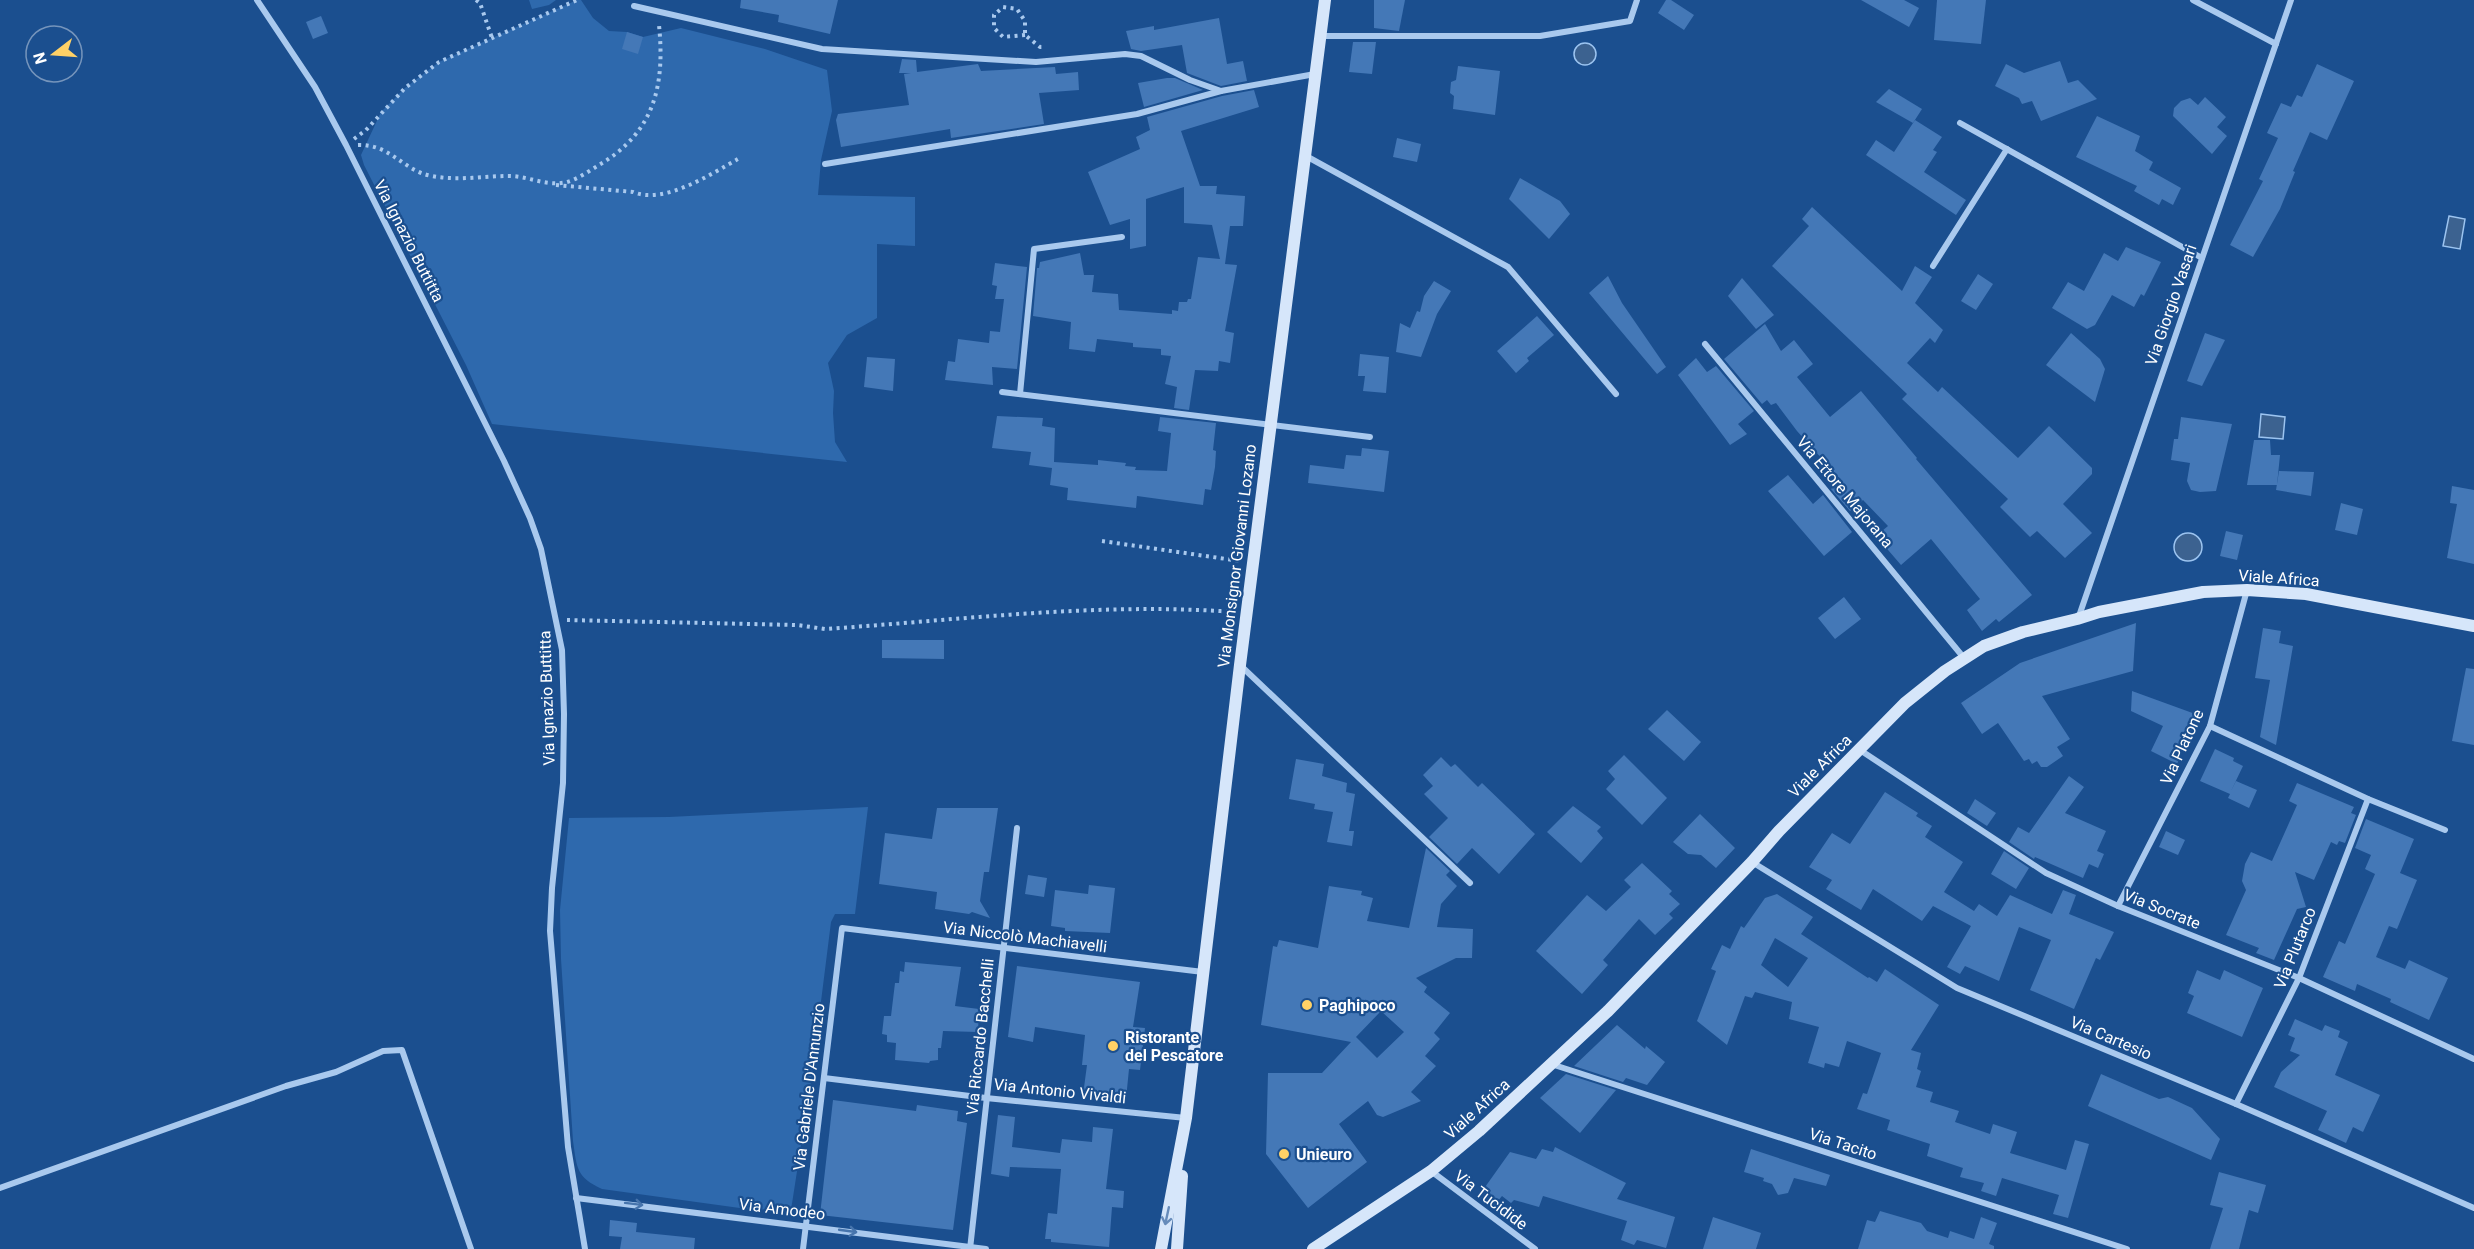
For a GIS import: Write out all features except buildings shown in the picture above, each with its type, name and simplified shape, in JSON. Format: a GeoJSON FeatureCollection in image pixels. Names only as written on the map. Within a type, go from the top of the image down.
{"type":"FeatureCollection","features":[{"type":"Feature","properties":{"kind":"main road","name":"Via Monsignor Giovanni Lozano"},"geometry":{"type":"LineString","coordinates":[[1186,1118],[1240,665],[1325,0]]}},
{"type":"Feature","properties":{"kind":"main road","name":"Viale Africa"},"geometry":{"type":"LineString","coordinates":[[1313,1249],[1431,1171],[1479,1131],[1608,1011],[1779,831],[1905,703],[1945,671],[1984,646],[2023,632],[2099,612],[2204,592],[2247,590],[2306,594],[2474,626]]}},
{"type":"Feature","properties":{"kind":"main road"},"geometry":{"type":"LineString","coordinates":[[1161,1249],[1186,1118]]}},
{"type":"Feature","properties":{"kind":"main road"},"geometry":{"type":"LineString","coordinates":[[1177,1249],[1186,1118]]}},
{"type":"Feature","properties":{"kind":"street","name":"Via Ignazio Buttitta"},"geometry":{"type":"LineString","coordinates":[[257,0],[315,87],[346,145],[499,450],[530,518],[541,549],[557,620],[562,660],[563,783],[550,931],[568,1147],[585,1249]]}},
{"type":"Feature","properties":{"kind":"street"},"geometry":{"type":"LineString","coordinates":[[1321,36],[1540,36],[1630,21],[1637,0]]}},
{"type":"Feature","properties":{"kind":"street"},"geometry":{"type":"LineString","coordinates":[[2193,0],[2276,44]]}},
{"type":"Feature","properties":{"kind":"street","name":"Via Giorgio Vasari"},"geometry":{"type":"LineString","coordinates":[[2077,619],[2291,0]]}},
{"type":"Feature","properties":{"kind":"street"},"geometry":{"type":"LineString","coordinates":[[634,6],[822,49],[1036,62],[1125,54],[1141,56],[1190,80],[1221,91]]}},
{"type":"Feature","properties":{"kind":"street"},"geometry":{"type":"LineString","coordinates":[[825,164],[1137,114],[1221,91],[1316,74]]}},
{"type":"Feature","properties":{"kind":"street"},"geometry":{"type":"LineString","coordinates":[[1960,123],[2202,258]]}},
{"type":"Feature","properties":{"kind":"street"},"geometry":{"type":"LineString","coordinates":[[1933,266],[2007,149]]}},
{"type":"Feature","properties":{"kind":"street"},"geometry":{"type":"LineString","coordinates":[[1305,155],[1508,267],[1616,394]]}},
{"type":"Feature","properties":{"kind":"street"},"geometry":{"type":"LineString","coordinates":[[1020,394],[1034,249],[1122,237]]}},
{"type":"Feature","properties":{"kind":"street","name":"Via Ettore Majorana"},"geometry":{"type":"LineString","coordinates":[[1705,344],[1964,658]]}},
{"type":"Feature","properties":{"kind":"street"},"geometry":{"type":"LineString","coordinates":[[1002,392],[1370,437]]}},
{"type":"Feature","properties":{"kind":"street","name":"Via Platone"},"geometry":{"type":"LineString","coordinates":[[2118,906],[2210,726],[2247,590]]}},
{"type":"Feature","properties":{"kind":"street"},"geometry":{"type":"LineString","coordinates":[[1240,665],[1470,883]]}},
{"type":"Feature","properties":{"kind":"street"},"geometry":{"type":"LineString","coordinates":[[2210,726],[2368,799],[2445,830]]}},
{"type":"Feature","properties":{"kind":"street","name":"Via Socrate"},"geometry":{"type":"LineString","coordinates":[[1859,750],[2046,873],[2118,906],[2299,978],[2474,1059]]}},
{"type":"Feature","properties":{"kind":"street","name":"Via Plutarco"},"geometry":{"type":"LineString","coordinates":[[2236,1104],[2299,978],[2368,799]]}},
{"type":"Feature","properties":{"kind":"street","name":"Via Riccardo Bacchelli"},"geometry":{"type":"LineString","coordinates":[[970,1248],[1017,828]]}},
{"type":"Feature","properties":{"kind":"street","name":"Via Cartesio"},"geometry":{"type":"LineString","coordinates":[[1752,862],[1957,988],[2236,1104],[2474,1208]]}},
{"type":"Feature","properties":{"kind":"street","name":"Via Niccolò Machiavelli"},"geometry":{"type":"LineString","coordinates":[[842,928],[1205,972]]}},
{"type":"Feature","properties":{"kind":"street","name":"Via Gabriele D'Annunzio"},"geometry":{"type":"LineString","coordinates":[[802,1249],[842,928]]}},
{"type":"Feature","properties":{"kind":"street"},"geometry":{"type":"LineString","coordinates":[[0,1188],[286,1086],[336,1072],[383,1051],[402,1050],[471,1249]]}},
{"type":"Feature","properties":{"kind":"street","name":"Via Tacito"},"geometry":{"type":"LineString","coordinates":[[1551,1064],[2127,1249]]}},
{"type":"Feature","properties":{"kind":"street","name":"Via Antonio Vivaldi"},"geometry":{"type":"LineString","coordinates":[[824,1077],[987,1098],[1186,1118]]}},
{"type":"Feature","properties":{"kind":"street","name":"Via Tucidide"},"geometry":{"type":"LineString","coordinates":[[1431,1171],[1535,1249]]}},
{"type":"Feature","properties":{"kind":"street","name":"Via Amodeo"},"geometry":{"type":"LineString","coordinates":[[576,1197],[986,1249]]}},
{"type":"Feature","properties":{"kind":"path"},"geometry":{"type":"LineString","coordinates":[[476,0],[480,3],[492,38]]}},
{"type":"Feature","properties":{"kind":"path"},"geometry":{"type":"LineString","coordinates":[[346,145],[366,130],[405,88],[439,62],[577,0]]}},
{"type":"Feature","properties":{"kind":"path"},"geometry":{"type":"LineString","coordinates":[[1025,35],[1025,21],[1017,9],[1003,7],[994,15],[994,28],[1003,38],[1025,35],[1040,47],[1052,46]]}},
{"type":"Feature","properties":{"kind":"path"},"geometry":{"type":"LineString","coordinates":[[547,184],[568,182],[613,157],[632,139],[649,116],[659,86],[662,51],[658,12]]}},
{"type":"Feature","properties":{"kind":"path"},"geometry":{"type":"LineString","coordinates":[[346,145],[379,147],[429,176],[451,178],[518,176],[547,184],[633,192],[642,196],[694,183],[738,159]]}},
{"type":"Feature","properties":{"kind":"path"},"geometry":{"type":"LineString","coordinates":[[1102,541],[1253,562]]}},
{"type":"Feature","properties":{"kind":"path"},"geometry":{"type":"LineString","coordinates":[[557,620],[797,625],[825,629],[1082,611],[1202,609],[1247,613]]}},
{"type":"Feature","properties":{"kind":"shaded area"},"geometry":{"type":"Polygon","coordinates":[[[529,0],[556,0],[549,5],[532,9],[529,0]]]}},
{"type":"Feature","properties":{"kind":"shaded area"},"geometry":{"type":"Polygon","coordinates":[[[581,0],[593,18],[609,31],[627,32],[643,37],[681,28],[765,49],[827,70],[832,111],[821,160],[818,195],[915,197],[915,246],[877,244],[877,318],[847,335],[828,363],[834,391],[835,442],[847,462],[492,424],[466,365],[361,155],[381,112],[405,88],[439,62],[581,0]]]}},
{"type":"Feature","properties":{"kind":"shaded area"},"geometry":{"type":"Polygon","coordinates":[[[1585,43],[1593,46],[1596,54],[1593,62],[1585,65],[1577,62],[1574,54],[1577,46],[1585,43]]]}},
{"type":"Feature","properties":{"kind":"shaded area"},"geometry":{"type":"Polygon","coordinates":[[[2449,216],[2465,219],[2460,249],[2443,246],[2449,216]]]}},
{"type":"Feature","properties":{"kind":"shaded area"},"geometry":{"type":"Polygon","coordinates":[[[2261,414],[2285,417],[2283,439],[2259,437],[2261,414]]]}},
{"type":"Feature","properties":{"kind":"shaded area"},"geometry":{"type":"Polygon","coordinates":[[[2188,533],[2198,537],[2202,547],[2198,557],[2188,561],[2178,557],[2174,547],[2178,537],[2188,533]]]}},
{"type":"Feature","properties":{"kind":"shaded area"},"geometry":{"type":"Polygon","coordinates":[[[868,807],[855,914],[835,914],[831,922],[811,1081],[791,1210],[747,1209],[602,1189],[593,1185],[579,1171],[573,1141],[561,959],[560,910],[569,818],[669,817],[868,807]]]}},
{"type":"Feature","properties":{"kind":"place","name":"Paghipoco"},"geometry":{"type":"Point","coordinates":[1307,1005]}},
{"type":"Feature","properties":{"kind":"place","name":"Ristorante del Pescatore"},"geometry":{"type":"Point","coordinates":[1113,1046]}},
{"type":"Feature","properties":{"kind":"place","name":"Unieuro"},"geometry":{"type":"Point","coordinates":[1284,1154]}}]}
